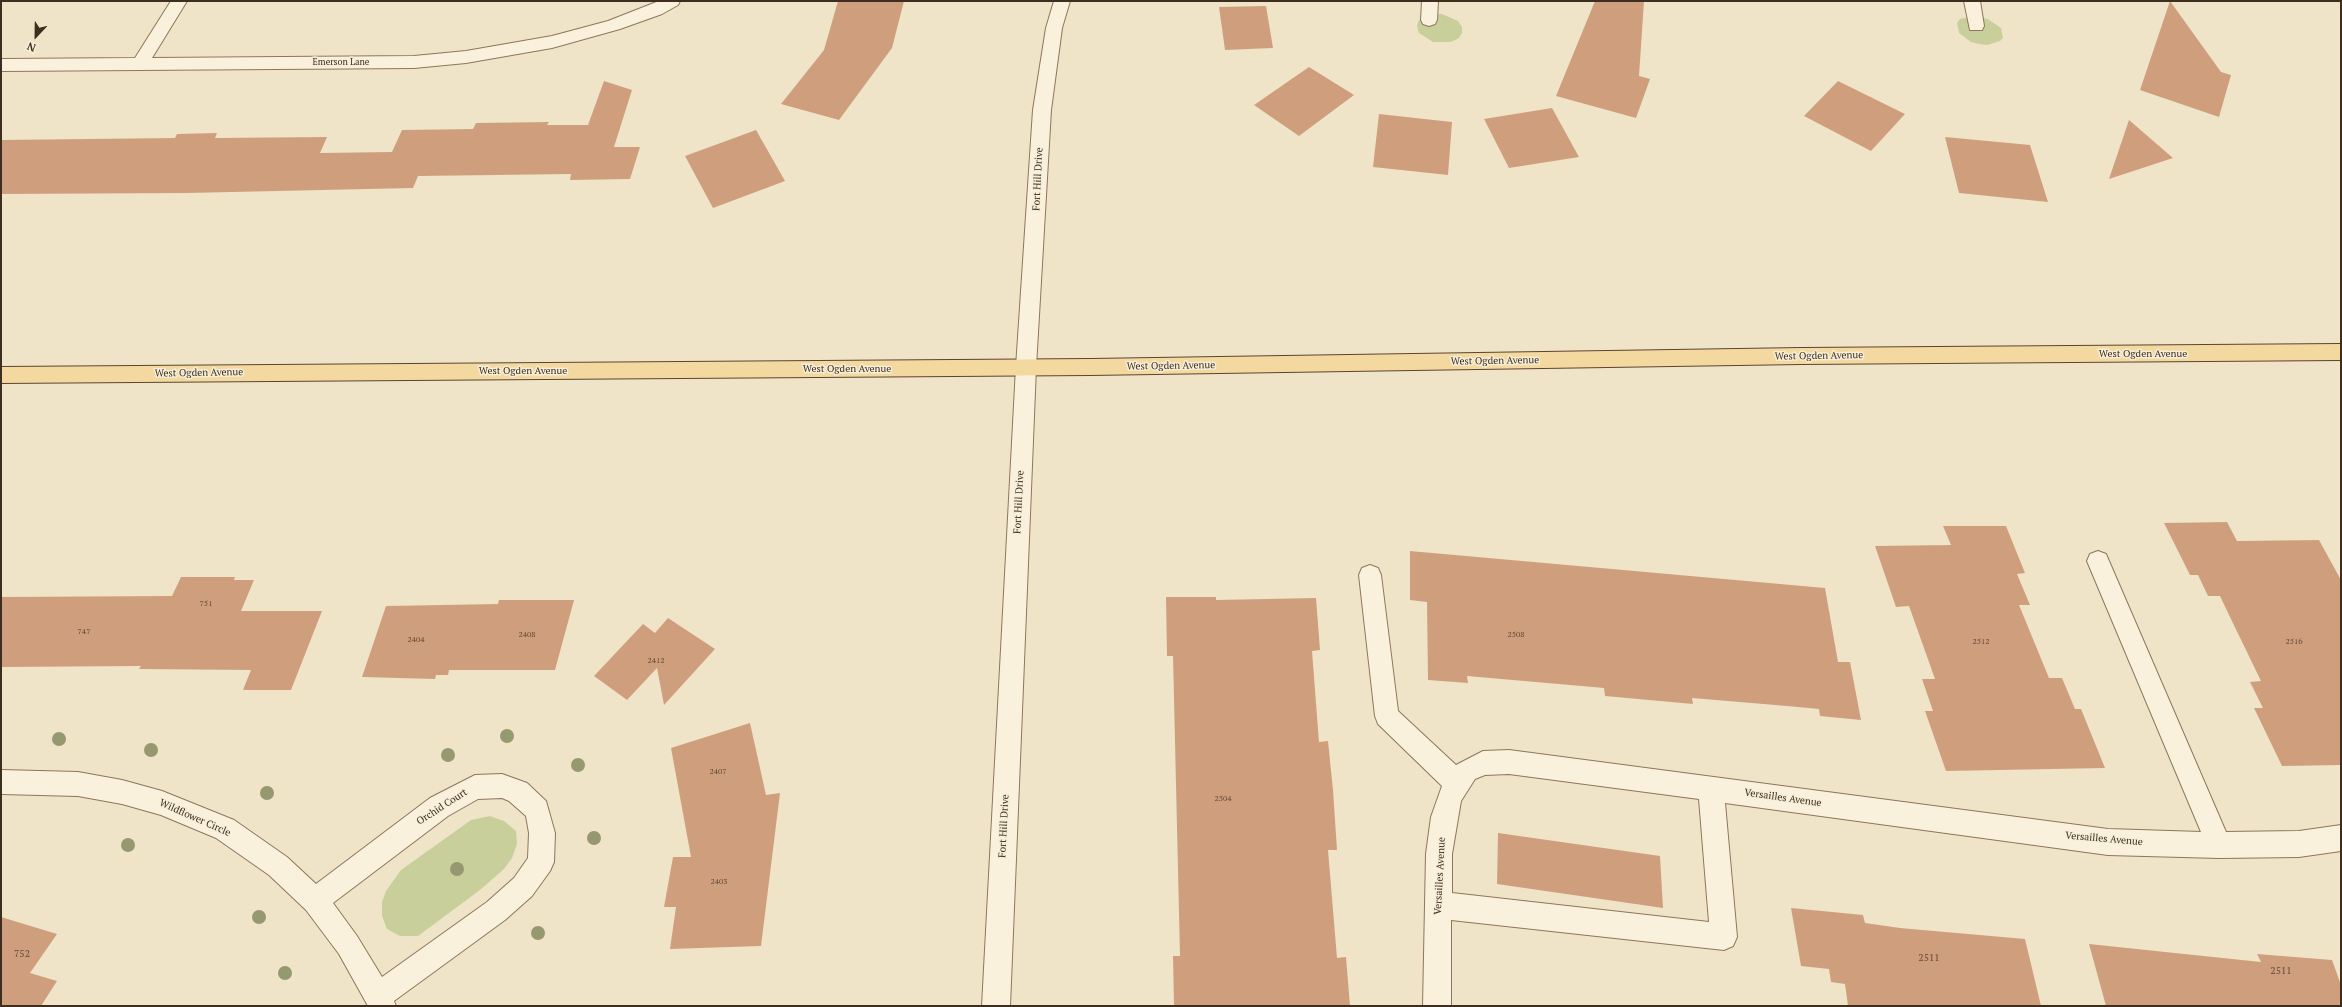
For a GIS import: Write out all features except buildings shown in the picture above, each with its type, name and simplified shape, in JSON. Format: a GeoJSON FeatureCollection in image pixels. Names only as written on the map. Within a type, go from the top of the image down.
{"type":"FeatureCollection","features":[{"type":"Feature","properties":{"kind":"main road","name":"West Ogden Avenue"},"geometry":{"type":"LineString","coordinates":[[1,375],[1026,367],[1810,356],[2341,352]]}},
{"type":"Feature","properties":{"kind":"street"},"geometry":{"type":"LineString","coordinates":[[140,64],[179,1]]}},
{"type":"Feature","properties":{"kind":"street","name":"Emerson Lane"},"geometry":{"type":"LineString","coordinates":[[1,65],[414,62],[466,57],[552,42],[614,25],[656,10],[672,1]]}},
{"type":"Feature","properties":{"kind":"street","name":"Fort Hill Drive"},"geometry":{"type":"LineString","coordinates":[[996,1006],[1026,367],[1042,110],[1054,28],[1062,1]]}},
{"type":"Feature","properties":{"kind":"street"},"geometry":{"type":"LineString","coordinates":[[1429,20],[1430,1]]}},
{"type":"Feature","properties":{"kind":"street"},"geometry":{"type":"LineString","coordinates":[[1972,1],[1976,26]]}},
{"type":"Feature","properties":{"kind":"street"},"geometry":{"type":"LineString","coordinates":[[2098,562],[2219,845]]}},
{"type":"Feature","properties":{"kind":"street"},"geometry":{"type":"LineString","coordinates":[[1370,575],[1387,716],[1457,783]]}},
{"type":"Feature","properties":{"kind":"street","name":"Versailles Avenue"},"geometry":{"type":"LineString","coordinates":[[1437,1006],[1439,854],[1444,817],[1449,798],[1457,783],[1466,771],[1483,763],[1510,762],[2108,842],[2219,845],[2299,844],[2341,838]]}},
{"type":"Feature","properties":{"kind":"street","name":"Wildflower Circle"},"geometry":{"type":"LineString","coordinates":[[1,782],[78,784],[122,792],[162,803],[225,829],[278,866],[315,901],[348,945],[380,1001]]}},
{"type":"Feature","properties":{"kind":"street","name":"Orchid Court"},"geometry":{"type":"LineString","coordinates":[[315,901],[439,807],[475,787],[502,786],[518,792],[537,810],[542,834],[541,862],[523,888],[496,911],[380,1001]]}},
{"type":"Feature","properties":{"kind":"street"},"geometry":{"type":"LineString","coordinates":[[1438,905],[1724,937],[1711,789]]}},
{"type":"Feature","properties":{"kind":"green space"},"geometry":{"type":"Polygon","coordinates":[[[1433,14],[1442,14],[1458,21],[1462,27],[1462,33],[1459,38],[1451,42],[1433,42],[1419,33],[1417,26],[1419,20],[1433,14]]]}},
{"type":"Feature","properties":{"kind":"green space"},"geometry":{"type":"Polygon","coordinates":[[[1973,16],[1988,19],[2001,28],[2003,38],[2000,41],[1987,45],[1971,42],[1959,33],[1957,23],[1960,19],[1973,16]]]}},
{"type":"Feature","properties":{"kind":"green space"},"geometry":{"type":"Polygon","coordinates":[[[490,816],[504,821],[516,831],[517,844],[512,858],[504,869],[480,890],[418,936],[400,936],[387,929],[382,916],[382,902],[386,891],[401,870],[471,820],[490,816]]]}}]}
